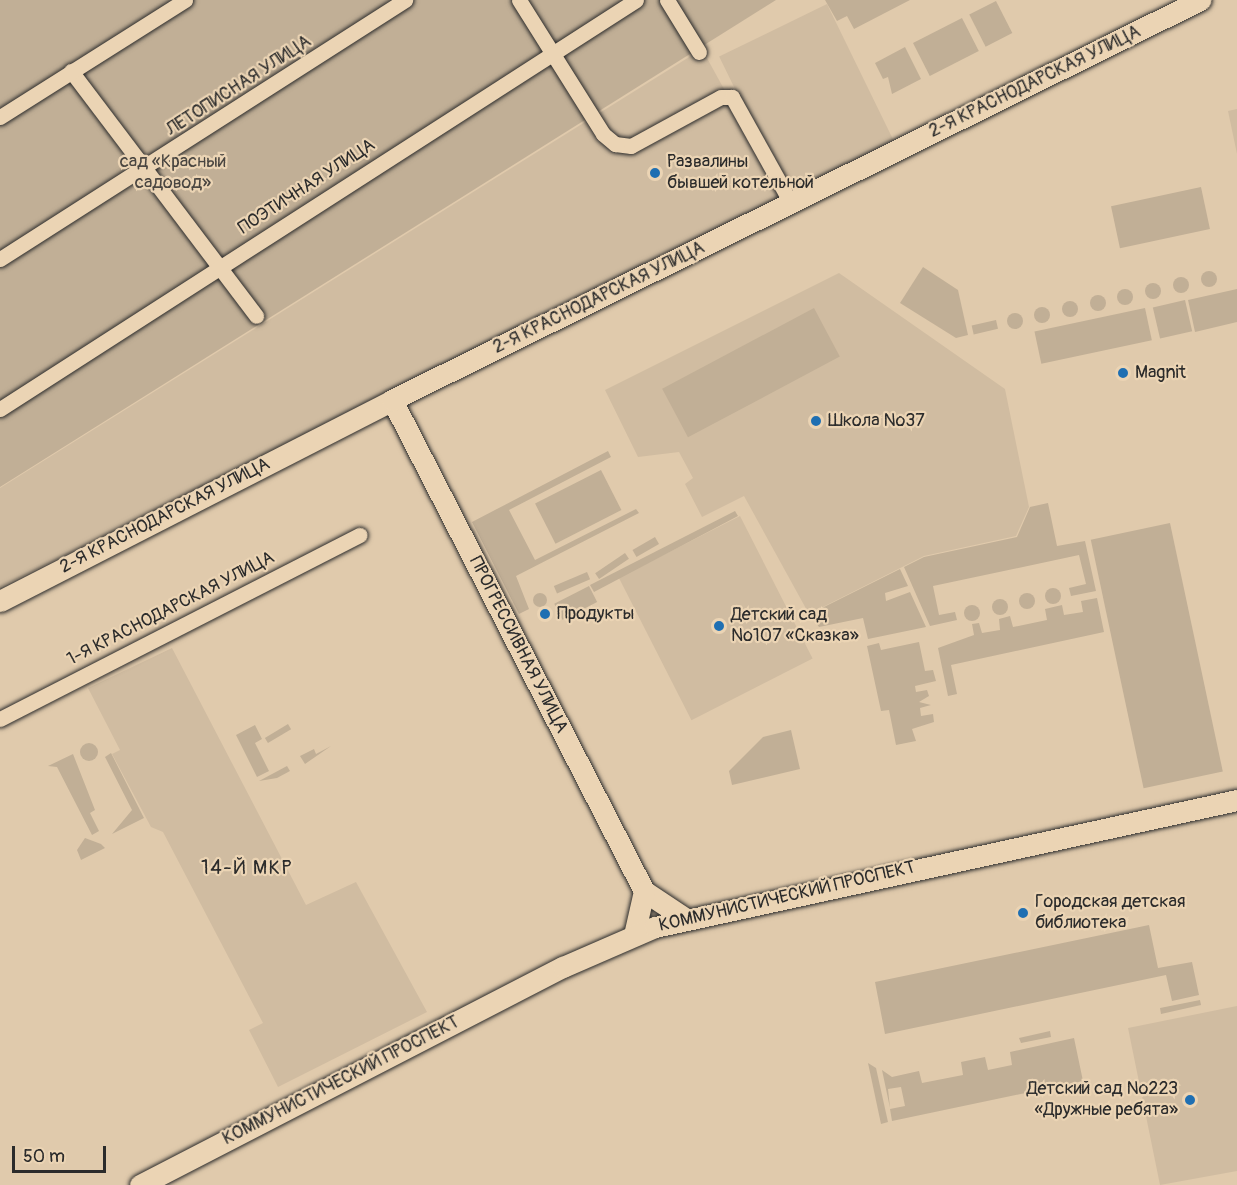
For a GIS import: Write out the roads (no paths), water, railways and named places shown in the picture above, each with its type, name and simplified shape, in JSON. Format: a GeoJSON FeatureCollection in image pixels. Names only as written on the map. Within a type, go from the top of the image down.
{"type":"FeatureCollection","features":[{"type":"Feature","properties":{"kind":"street"},"geometry":{"type":"LineString","coordinates":[[0,117],[185,0]]}},
{"type":"Feature","properties":{"kind":"street","name":"ЛЕТОПИСНАЯ УЛИЦА"},"geometry":{"type":"LineString","coordinates":[[0,259],[146,168],[405,0]]}},
{"type":"Feature","properties":{"kind":"street"},"geometry":{"type":"LineString","coordinates":[[519,0],[554,52],[603,135],[615,144],[631,146],[721,97],[732,97],[791,203]]}},
{"type":"Feature","properties":{"kind":"street","name":"ПОЭТИЧНАЯ УЛИЦА"},"geometry":{"type":"LineString","coordinates":[[0,409],[636,0]]}},
{"type":"Feature","properties":{"kind":"street"},"geometry":{"type":"LineString","coordinates":[[667,0],[699,52]]}},
{"type":"Feature","properties":{"kind":"street","name":"2-Я КРАСНОДАРСКАЯ УЛИЦА"},"geometry":{"type":"LineString","coordinates":[[0,601],[392,400],[1200,0]]}},
{"type":"Feature","properties":{"kind":"street"},"geometry":{"type":"LineString","coordinates":[[71,71],[256,316]]}},
{"type":"Feature","properties":{"kind":"street","name":"ПРОГРЕССИВНАЯ УЛИЦА"},"geometry":{"type":"LineString","coordinates":[[392,400],[644,891]]}},
{"type":"Feature","properties":{"kind":"street","name":"1-Я КРАСНОДАРСКАЯ УЛИЦА"},"geometry":{"type":"LineString","coordinates":[[0,719],[360,535]]}},
{"type":"Feature","properties":{"kind":"street","name":"КОММУНИСТИЧЕСКИЙ ПРОСПЕКТ"},"geometry":{"type":"LineString","coordinates":[[140,1185],[633,935],[683,917],[1237,800]]}},
{"type":"Feature","properties":{"kind":"street"},"geometry":{"type":"LineString","coordinates":[[633,935],[644,891],[683,917]]}},
{"type":"Feature","properties":{"kind":"place","name":"Развалины бывшей котельной"},"geometry":{"type":"Point","coordinates":[655,173]}},
{"type":"Feature","properties":{"kind":"place","name":"Magnit"},"geometry":{"type":"Point","coordinates":[1123,373]}},
{"type":"Feature","properties":{"kind":"place","name":"Школа №37"},"geometry":{"type":"Point","coordinates":[816,421]}},
{"type":"Feature","properties":{"kind":"place","name":"Продукты"},"geometry":{"type":"Point","coordinates":[545,614]}},
{"type":"Feature","properties":{"kind":"place","name":"Детский сад №107 «Сказка»"},"geometry":{"type":"Point","coordinates":[719,626]}},
{"type":"Feature","properties":{"kind":"place","name":"Городская детская библиотека"},"geometry":{"type":"Point","coordinates":[1023,913]}},
{"type":"Feature","properties":{"kind":"place","name":"Детский сад №223 «Дружные ребята»"},"geometry":{"type":"Point","coordinates":[1190,1100]}},
{"type":"Feature","properties":{"kind":"district","name":"14-Й МКР"},"geometry":{"type":"Point","coordinates":[247,867]}},
{"type":"Feature","properties":{"kind":"park label","name":"сад «Красный садовод»"},"geometry":{"type":"Point","coordinates":[173,174]}}]}
